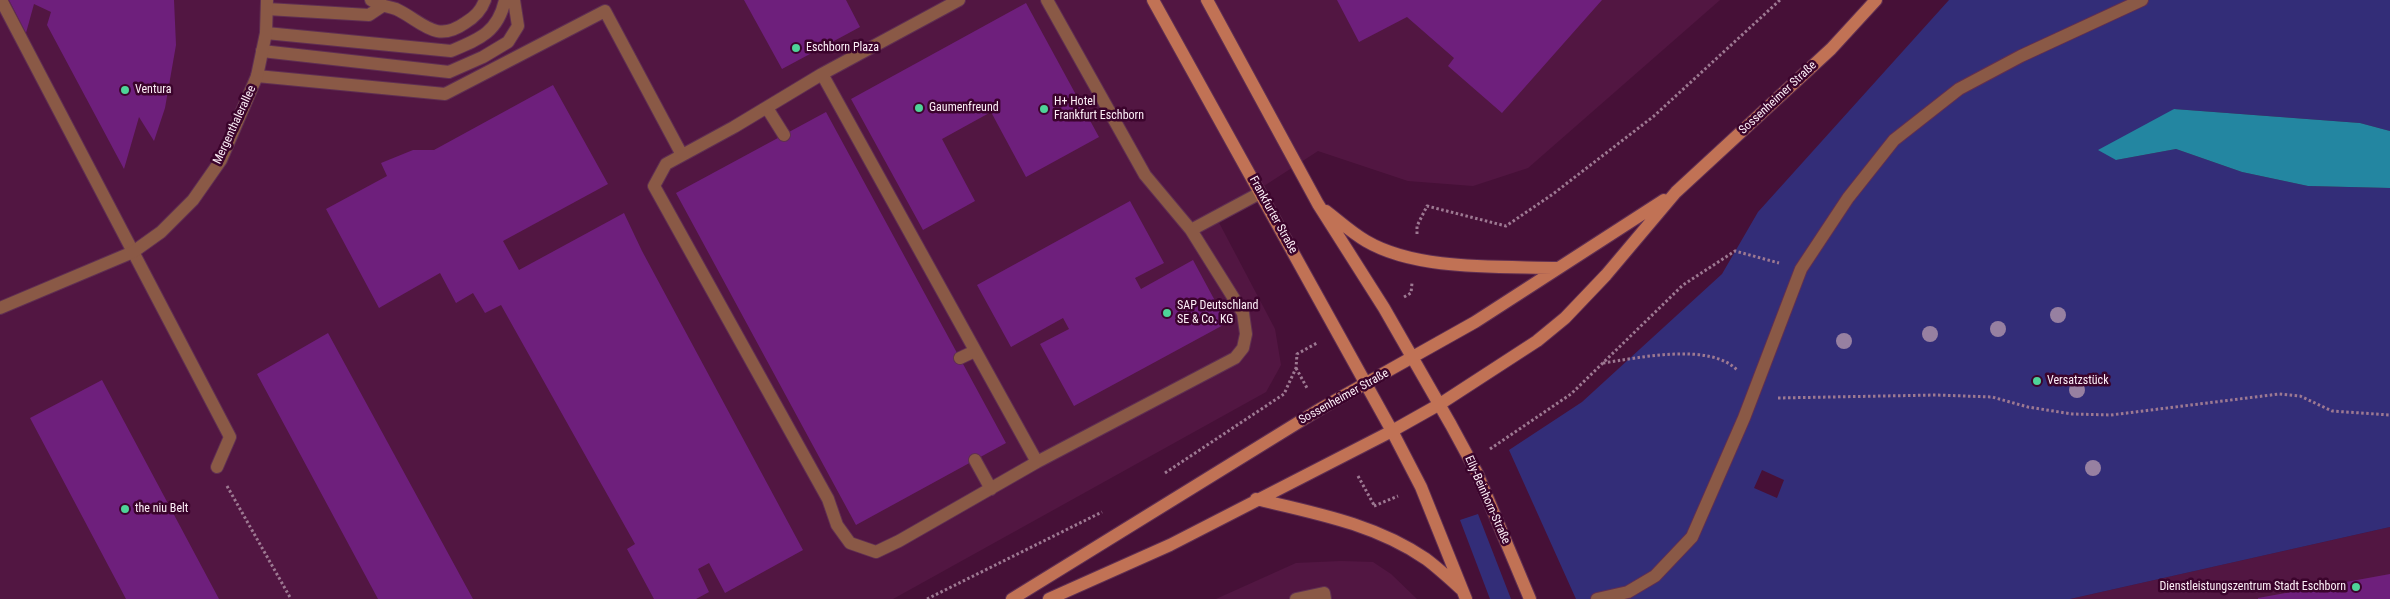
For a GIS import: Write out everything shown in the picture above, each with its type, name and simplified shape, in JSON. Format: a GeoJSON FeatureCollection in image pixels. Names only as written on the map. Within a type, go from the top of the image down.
{"type":"FeatureCollection","features":[{"type":"Feature","properties":{"kind":"street"},"geometry":{"type":"LineString","coordinates":[[1,0],[230,437],[217,467]]}},
{"type":"Feature","properties":{"kind":"street"},"geometry":{"type":"LineString","coordinates":[[267,5],[369,15],[376,3],[395,9],[430,29],[444,32],[459,27],[477,15],[485,0]]}},
{"type":"Feature","properties":{"kind":"street"},"geometry":{"type":"LineString","coordinates":[[266,33],[451,51],[475,41],[491,30],[502,17],[505,0]]}},
{"type":"Feature","properties":{"kind":"street"},"geometry":{"type":"LineString","coordinates":[[262,51],[449,72],[483,57],[508,42],[518,26],[514,0]]}},
{"type":"Feature","properties":{"kind":"street"},"geometry":{"type":"LineString","coordinates":[[959,0],[822,74],[768,108],[666,164],[654,186],[828,499],[837,525],[850,543],[876,552],[899,542],[1037,462],[1235,358],[1243,348],[1246,334],[1243,313],[1191,230],[1145,175],[1047,0]]}},
{"type":"Feature","properties":{"kind":"street","name":"Frankfurter Straße"},"geometry":{"type":"LineString","coordinates":[[1153,0],[1392,431]]}},
{"type":"Feature","properties":{"kind":"street"},"geometry":{"type":"LineString","coordinates":[[1207,0],[1318,204],[1384,308],[1440,404]]}},
{"type":"Feature","properties":{"kind":"street","name":"Sossenheimer Straße"},"geometry":{"type":"LineString","coordinates":[[1049,599],[1170,545],[1256,499],[1392,431],[1440,404],[1537,341],[1565,318],[1606,275],[1676,192],[1831,49],[1876,0]]}},
{"type":"Feature","properties":{"kind":"street"},"geometry":{"type":"LineString","coordinates":[[1597,599],[1628,592],[1655,576],[1692,537],[1753,393],[1801,269],[1848,198],[1894,140],[1959,89],[2021,56],[2142,0]]}},
{"type":"Feature","properties":{"kind":"street","name":"Mergenthalerallee"},"geometry":{"type":"LineString","coordinates":[[0,308],[133,252],[161,232],[193,200],[221,160],[257,76],[266,33],[267,5]]}},
{"type":"Feature","properties":{"kind":"street"},"geometry":{"type":"LineString","coordinates":[[257,76],[445,94],[605,11],[682,155]]}},
{"type":"Feature","properties":{"kind":"street"},"geometry":{"type":"LineString","coordinates":[[822,74],[1037,462]]}},
{"type":"Feature","properties":{"kind":"street"},"geometry":{"type":"LineString","coordinates":[[768,108],[784,135]]}},
{"type":"Feature","properties":{"kind":"street","name":"Sossenheimer Straße"},"geometry":{"type":"LineString","coordinates":[[1012,599],[1320,409],[1366,385],[1475,322],[1676,192]]}},
{"type":"Feature","properties":{"kind":"street"},"geometry":{"type":"LineString","coordinates":[[1191,230],[1260,193]]}},
{"type":"Feature","properties":{"kind":"street"},"geometry":{"type":"LineString","coordinates":[[1318,204],[1366,242],[1389,252],[1415,258],[1470,265],[1558,268]]}},
{"type":"Feature","properties":{"kind":"street"},"geometry":{"type":"LineString","coordinates":[[960,358],[975,351]]}},
{"type":"Feature","properties":{"kind":"street","name":"Elly-Beinhorn-Straße"},"geometry":{"type":"LineString","coordinates":[[1440,404],[1471,462],[1530,599]]}},
{"type":"Feature","properties":{"kind":"street"},"geometry":{"type":"LineString","coordinates":[[1392,431],[1421,487],[1464,595]]}},
{"type":"Feature","properties":{"kind":"street"},"geometry":{"type":"LineString","coordinates":[[975,460],[991,488]]}},
{"type":"Feature","properties":{"kind":"street"},"geometry":{"type":"LineString","coordinates":[[1256,499],[1338,518],[1371,529],[1427,560],[1464,595]]}},
{"type":"Feature","properties":{"kind":"street"},"geometry":{"type":"LineString","coordinates":[[1296,599],[1324,593],[1325,599]]}},
{"type":"Feature","properties":{"kind":"path"},"geometry":{"type":"LineString","coordinates":[[1384,308],[1411,293],[1417,226],[1428,206],[1506,226],[1553,194],[1654,116],[1780,0]]}},
{"type":"Feature","properties":{"kind":"path"},"geometry":{"type":"LineString","coordinates":[[1471,462],[1571,394],[1683,285],[1735,251],[1801,269]]}},
{"type":"Feature","properties":{"kind":"path"},"geometry":{"type":"LineString","coordinates":[[1160,477],[1284,394],[1296,368],[1297,354],[1338,332]]}},
{"type":"Feature","properties":{"kind":"path"},"geometry":{"type":"LineString","coordinates":[[1603,363],[1682,354],[1720,358],[1731,364],[1744,378],[1753,393],[1785,399],[1936,395],[1992,396],[2028,407],[2111,415],[2279,394],[2300,396],[2332,411],[2390,415]]}},
{"type":"Feature","properties":{"kind":"path"},"geometry":{"type":"LineString","coordinates":[[217,467],[291,599]]}},
{"type":"Feature","properties":{"kind":"path"},"geometry":{"type":"LineString","coordinates":[[1371,529],[1374,506],[1421,487]]}},
{"type":"Feature","properties":{"kind":"path"},"geometry":{"type":"LineString","coordinates":[[927,599],[1110,508]]}},
{"type":"Feature","properties":{"kind":"shaded area"},"geometry":{"type":"Polygon","coordinates":[[[0,0],[1720,0],[1528,168],[1473,186],[1408,181],[1318,151],[1216,217],[1275,329],[1281,365],[1266,392],[893,599],[0,599],[0,0]]]}},
{"type":"Feature","properties":{"kind":"shaded area"},"geometry":{"type":"Polygon","coordinates":[[[1949,0],[2390,0],[2390,131],[2360,123],[2174,109],[2116,160],[2176,149],[2242,172],[2308,186],[2390,188],[2390,527],[2070,599],[1576,599],[1509,450],[1582,402],[1722,274],[1758,212],[1949,0]],[[1762,470],[1754,488],[1777,498],[1784,480],[1762,470]]]}},
{"type":"Feature","properties":{"kind":"shaded area"},"geometry":{"type":"Polygon","coordinates":[[[1478,514],[1511,599],[1490,599],[1460,520],[1478,514]]]}},
{"type":"Feature","properties":{"kind":"shaded area"},"geometry":{"type":"Polygon","coordinates":[[[2390,527],[2390,599],[2070,599],[2390,527]]]}},
{"type":"Feature","properties":{"kind":"shaded area"},"geometry":{"type":"Polygon","coordinates":[[[1373,562],[1391,574],[1417,599],[1216,599],[1296,563],[1373,562]]]}},
{"type":"Feature","properties":{"kind":"water"},"geometry":{"type":"Polygon","coordinates":[[[2174,109],[2360,123],[2390,131],[2390,188],[2308,186],[2242,172],[2176,149],[2116,160],[2098,150],[2174,109]]]}},
{"type":"Feature","properties":{"kind":"building","name":"Ventura"},"geometry":{"type":"Polygon","coordinates":[[[9,0],[174,0],[176,45],[165,108],[154,141],[139,117],[124,169],[47,25],[51,12],[34,4],[26,33],[9,0]]]}},
{"type":"Feature","properties":{"kind":"building","name":"Eschborn Plaza"},"geometry":{"type":"Polygon","coordinates":[[[744,0],[846,0],[860,27],[782,69],[744,0]]]}},
{"type":"Feature","properties":{"kind":"building"},"geometry":{"type":"Polygon","coordinates":[[[1337,0],[1602,0],[1502,113],[1448,66],[1454,58],[1407,17],[1359,42],[1337,0]]]}},
{"type":"Feature","properties":{"kind":"building"},"geometry":{"type":"Polygon","coordinates":[[[1026,3],[1099,137],[1026,177],[991,112],[942,139],[975,201],[923,230],[851,99],[1026,3]]]}},
{"type":"Feature","properties":{"kind":"building"},"geometry":{"type":"Polygon","coordinates":[[[553,85],[608,184],[503,241],[519,270],[624,213],[642,251],[803,550],[725,593],[709,563],[698,569],[709,592],[696,599],[654,599],[627,549],[635,544],[501,305],[485,313],[473,293],[456,303],[440,273],[379,308],[326,209],[387,176],[381,163],[413,150],[434,150],[553,85]]]}},
{"type":"Feature","properties":{"kind":"building"},"geometry":{"type":"Polygon","coordinates":[[[826,112],[1006,443],[856,525],[676,193],[826,112]]]}},
{"type":"Feature","properties":{"kind":"building"},"geometry":{"type":"Polygon","coordinates":[[[1130,201],[1164,263],[1135,278],[1141,289],[1193,260],[1227,323],[1074,406],[1040,344],[1069,329],[1063,318],[1011,347],[977,285],[1130,201]]]}},
{"type":"Feature","properties":{"kind":"building"},"geometry":{"type":"Polygon","coordinates":[[[328,333],[473,599],[378,599],[257,374],[328,333]]]}},
{"type":"Feature","properties":{"kind":"building","name":"the niu Belt"},"geometry":{"type":"Polygon","coordinates":[[[102,380],[219,599],[126,599],[30,418],[102,380]]]}},
{"type":"Feature","properties":{"kind":"building","name":"Dienstleistungszentrum Stadt Eschborn"},"geometry":{"type":"Polygon","coordinates":[[[2390,574],[2390,599],[2258,599],[2258,598],[2390,574]]]}},
{"type":"Feature","properties":{"kind":"place","name":"Eschborn Plaza"},"geometry":{"type":"Point","coordinates":[796,48]}},
{"type":"Feature","properties":{"kind":"place","name":"Ventura"},"geometry":{"type":"Point","coordinates":[125,90]}},
{"type":"Feature","properties":{"kind":"place","name":"Gaumenfreund"},"geometry":{"type":"Point","coordinates":[919,108]}},
{"type":"Feature","properties":{"kind":"place","name":"H+ Hotel Frankfurt Eschborn"},"geometry":{"type":"Point","coordinates":[1044,109]}},
{"type":"Feature","properties":{"kind":"place","name":"SAP Deutschland SE & Co. KG"},"geometry":{"type":"Point","coordinates":[1167,313]}},
{"type":"Feature","properties":{"kind":"place","name":"Versatzstück"},"geometry":{"type":"Point","coordinates":[2037,381]}},
{"type":"Feature","properties":{"kind":"place","name":"the niu Belt"},"geometry":{"type":"Point","coordinates":[125,509]}},
{"type":"Feature","properties":{"kind":"place","name":"Dienstleistungszentrum Stadt Eschborn"},"geometry":{"type":"Point","coordinates":[2356,587]}}]}
